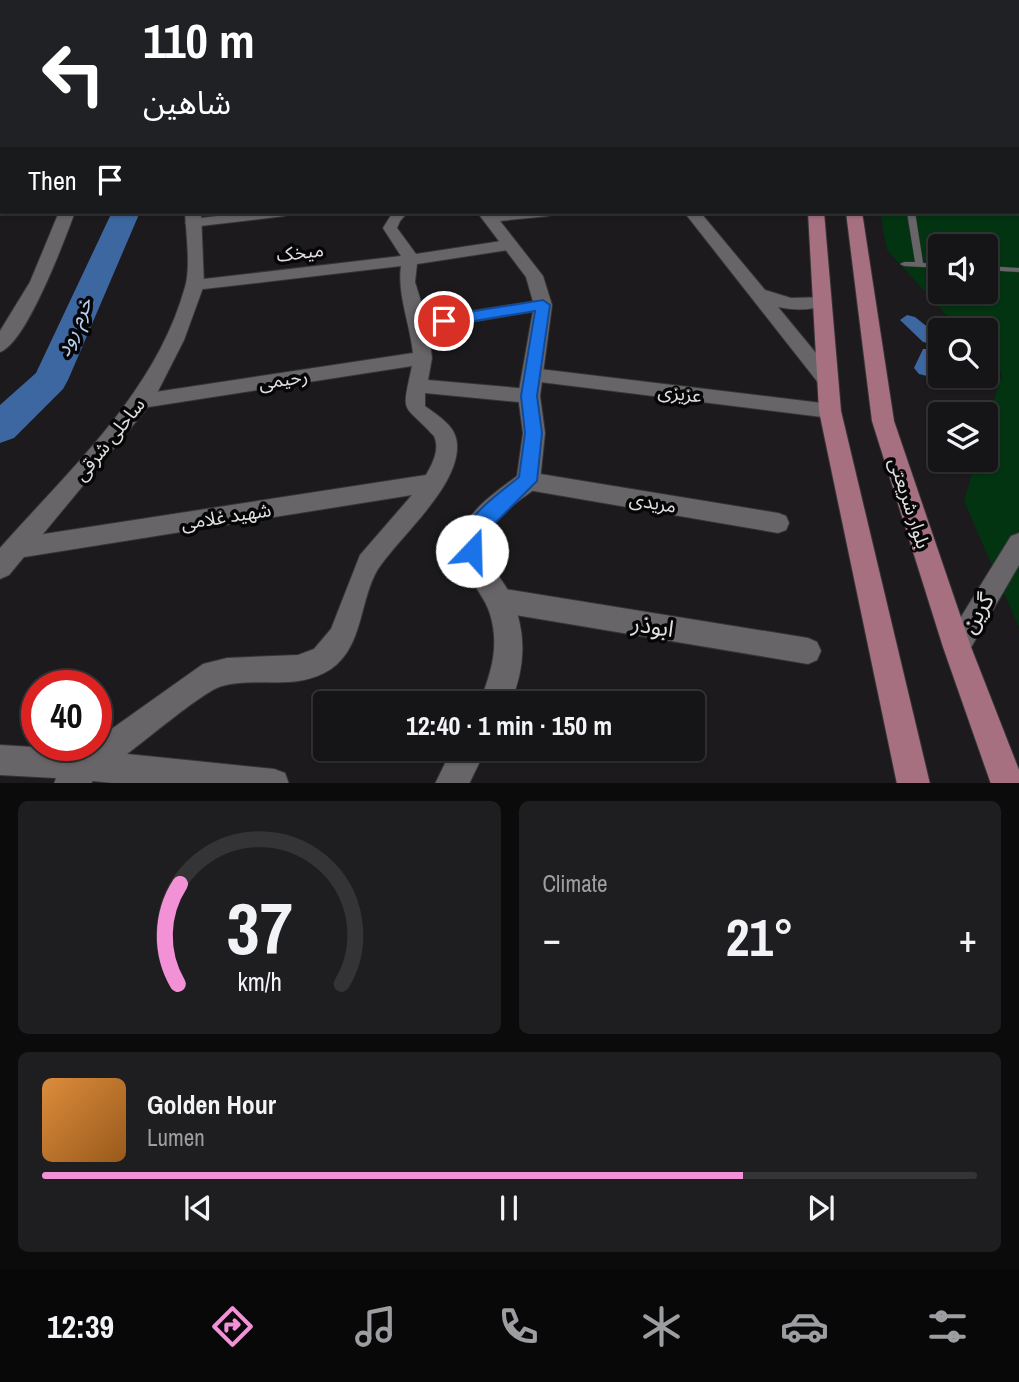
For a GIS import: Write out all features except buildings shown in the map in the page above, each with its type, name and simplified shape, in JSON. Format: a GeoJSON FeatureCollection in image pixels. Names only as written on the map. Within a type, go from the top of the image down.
{"type":"FeatureCollection","features":[{"type":"Feature","properties":{"kind":"main road"},"geometry":{"type":"LineString","coordinates":[[816,214],[830,411],[914,783]]}},
{"type":"Feature","properties":{"kind":"main road","name":"بلوار شریعتی"},"geometry":{"type":"LineString","coordinates":[[854,214],[883,421],[957,647],[1008,783]]}},
{"type":"Feature","properties":{"kind":"street"},"geometry":{"type":"LineString","coordinates":[[0,345],[13,329],[53,253],[66,214]]}},
{"type":"Feature","properties":{"kind":"street"},"geometry":{"type":"LineString","coordinates":[[192,217],[248,214]]}},
{"type":"Feature","properties":{"kind":"street"},"geometry":{"type":"LineString","coordinates":[[78,774],[213,674],[232,669],[304,668],[322,659],[338,644],[368,565],[433,483],[448,446],[445,434],[416,409],[414,401],[423,358],[419,325],[407,282],[410,260],[407,251],[390,228],[393,219],[399,214]]}},
{"type":"Feature","properties":{"kind":"street"},"geometry":{"type":"LineString","coordinates":[[486,215],[507,214]]}},
{"type":"Feature","properties":{"kind":"street"},"geometry":{"type":"LineString","coordinates":[[694,214],[827,380]]}},
{"type":"Feature","properties":{"kind":"street"},"geometry":{"type":"LineString","coordinates":[[486,215],[534,276],[543,305],[530,386],[534,433],[528,481],[487,516],[474,532],[472,551],[498,600],[511,643],[501,691]]}},
{"type":"Feature","properties":{"kind":"street","name":"ساحلی شرقی"},"geometry":{"type":"LineString","coordinates":[[0,567],[142,401],[174,340],[195,285],[192,217]]}},
{"type":"Feature","properties":{"kind":"street","name":"میخک"},"geometry":{"type":"LineString","coordinates":[[195,285],[410,260],[508,245]]}},
{"type":"Feature","properties":{"kind":"street"},"geometry":{"type":"LineString","coordinates":[[761,296],[785,305],[804,306],[822,301]]}},
{"type":"Feature","properties":{"kind":"street"},"geometry":{"type":"LineString","coordinates":[[419,325],[543,305]]}},
{"type":"Feature","properties":{"kind":"street","name":"رحیمی"},"geometry":{"type":"LineString","coordinates":[[142,401],[423,358]]}},
{"type":"Feature","properties":{"kind":"street","name":"عزیزی"},"geometry":{"type":"LineString","coordinates":[[419,386],[530,386],[830,411]]}},
{"type":"Feature","properties":{"kind":"street","name":"مریدی"},"geometry":{"type":"LineString","coordinates":[[528,481],[778,523]]}},
{"type":"Feature","properties":{"kind":"street","name":"شهید غلامی"},"geometry":{"type":"LineString","coordinates":[[18,548],[433,483]]}},
{"type":"Feature","properties":{"kind":"street","name":"گرین"},"geometry":{"type":"LineString","coordinates":[[957,647],[1019,543]]}},
{"type":"Feature","properties":{"kind":"street","name":"ابوذر"},"geometry":{"type":"LineString","coordinates":[[498,600],[808,651]]}},
{"type":"Feature","properties":{"kind":"street"},"geometry":{"type":"LineString","coordinates":[[0,760],[78,774],[274,783]]}},
{"type":"Feature","properties":{"kind":"street"},"geometry":{"type":"LineString","coordinates":[[451,783],[463,761]]}},
{"type":"Feature","properties":{"kind":"lane"},"geometry":{"type":"LineString","coordinates":[[911,214],[919,265]]}},
{"type":"Feature","properties":{"kind":"lane"},"geometry":{"type":"LineString","coordinates":[[904,264],[928,265]]}},
{"type":"Feature","properties":{"kind":"lane"},"geometry":{"type":"LineString","coordinates":[[998,269],[1019,270]]}},
{"type":"Feature","properties":{"kind":"green space"},"geometry":{"type":"Polygon","coordinates":[[[880,214],[1019,214],[1019,627],[964,501],[972,472],[998,472],[998,402],[993,402],[1002,374],[998,370],[998,318],[949,318],[936,304],[998,304],[998,234],[928,234],[928,295],[887,250],[880,214]]]}},
{"type":"Feature","properties":{"kind":"water"},"geometry":{"type":"Polygon","coordinates":[[[907,315],[915,317],[928,327],[928,343],[923,342],[900,320],[907,315]]]}},
{"type":"Feature","properties":{"kind":"water"},"geometry":{"type":"Polygon","coordinates":[[[923,349],[928,349],[928,376],[919,374],[914,368],[923,349]]]}},
{"type":"Feature","properties":{"kind":"waterway","name":"خرم رود"},"geometry":{"type":"LineString","coordinates":[[0,428],[50,380],[125,214]]}},
{"type":"Feature","properties":{"kind":"route"},"geometry":{"type":"LineString","coordinates":[[444,321],[543,305],[529,396],[534,433],[528,481],[487,516],[474,532],[472,551]]}}]}
